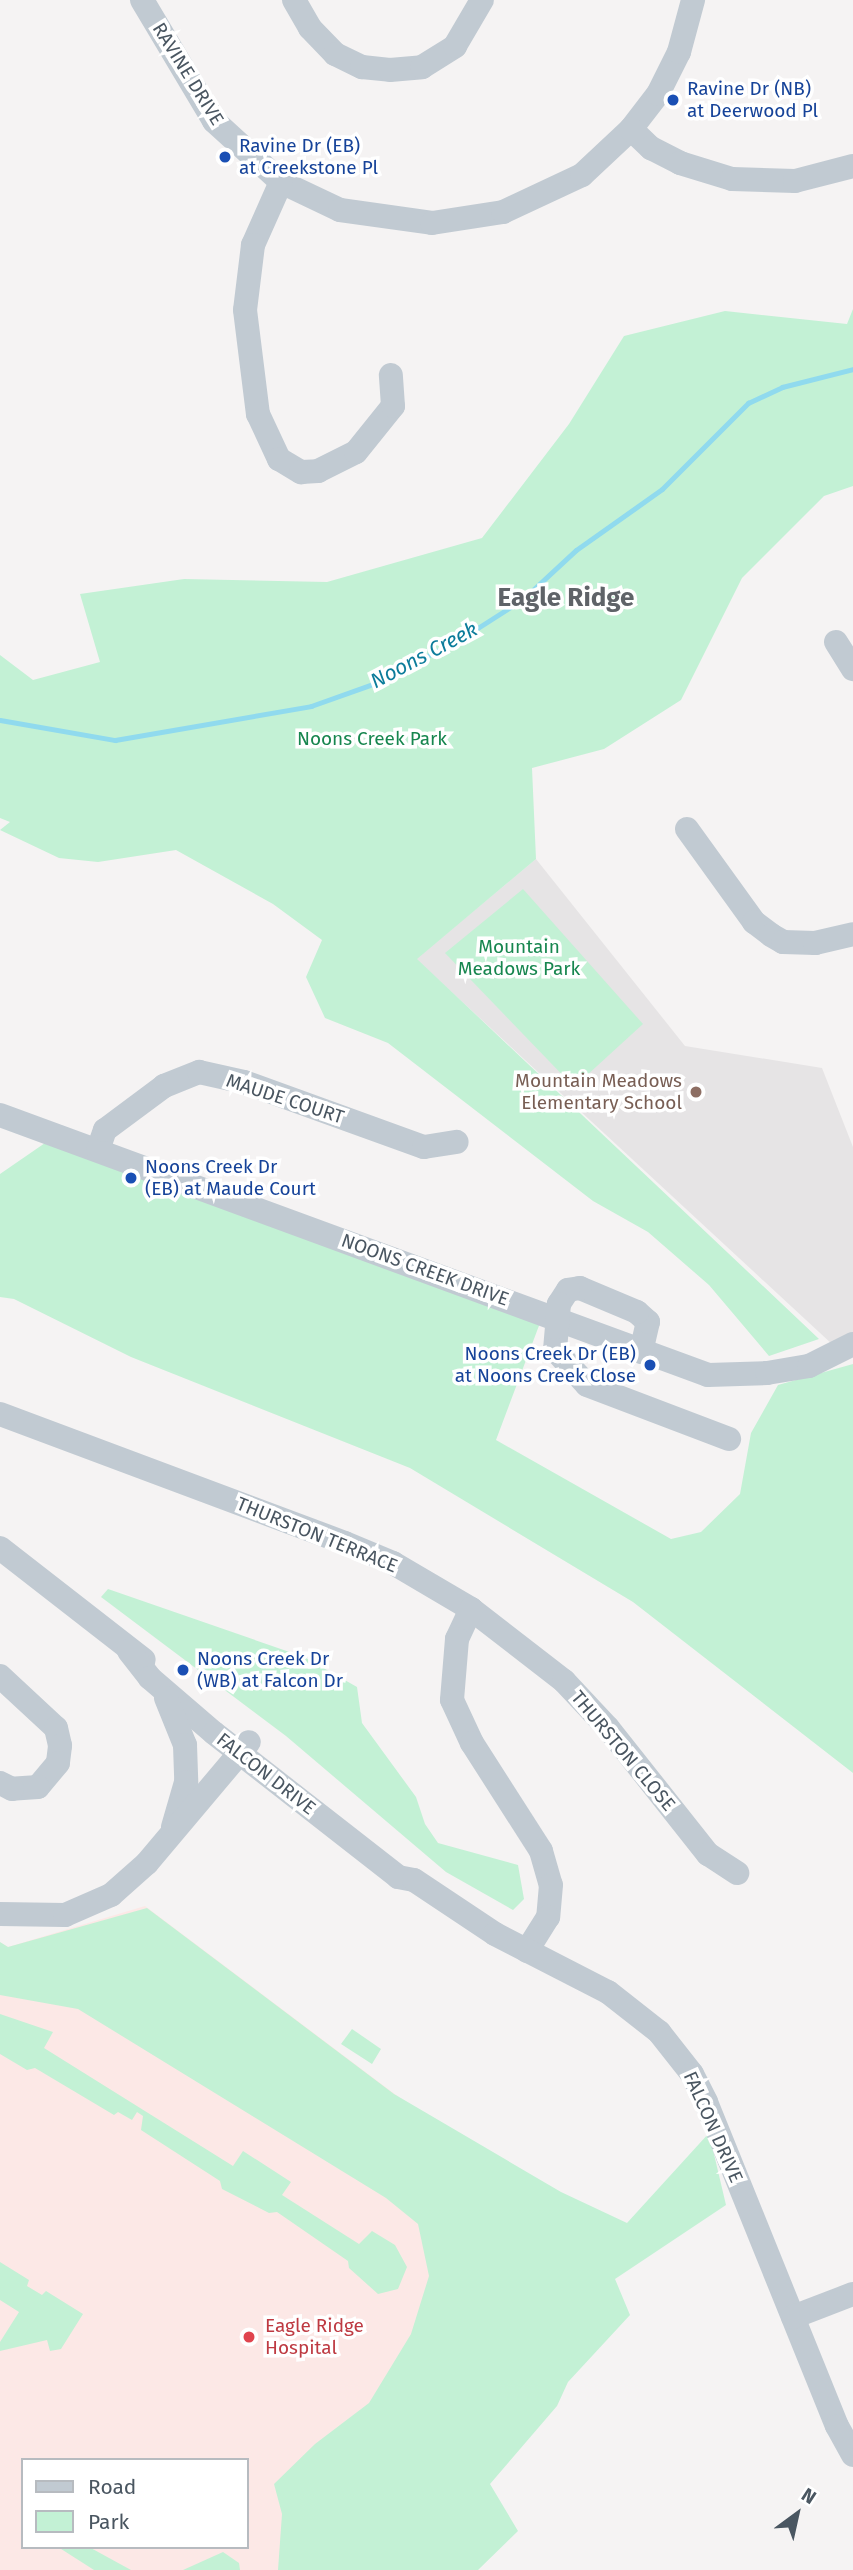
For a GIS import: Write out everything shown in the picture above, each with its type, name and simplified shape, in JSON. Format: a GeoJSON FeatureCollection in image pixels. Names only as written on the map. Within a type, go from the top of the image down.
{"type":"FeatureCollection","features":[{"type":"Feature","properties":{"kind":"street","name":"RAVINE DRIVE"},"geometry":{"type":"LineString","coordinates":[[142,0],[214,121],[281,182],[357,215],[409,222],[463,221],[503,212],[561,188],[582,175],[631,129],[672,68],[693,0]]}},
{"type":"Feature","properties":{"kind":"street"},"geometry":{"type":"LineString","coordinates":[[294,0],[310,28],[335,54],[362,67],[390,70],[422,66],[455,46],[482,0]]}},
{"type":"Feature","properties":{"kind":"street"},"geometry":{"type":"LineString","coordinates":[[631,129],[651,148],[680,163],[732,179],[795,181],[853,166]]}},
{"type":"Feature","properties":{"kind":"street"},"geometry":{"type":"LineString","coordinates":[[281,182],[253,245],[245,310],[258,414],[279,458],[301,472],[318,471],[356,452],[393,406],[391,375]]}},
{"type":"Feature","properties":{"kind":"street"},"geometry":{"type":"LineString","coordinates":[[835,642],[853,669]]}},
{"type":"Feature","properties":{"kind":"street"},"geometry":{"type":"LineString","coordinates":[[687,829],[754,922],[771,936],[783,942],[815,943],[853,934]]}},
{"type":"Feature","properties":{"kind":"street","name":"MAUDE COURT"},"geometry":{"type":"LineString","coordinates":[[98,1150],[105,1130],[164,1086],[199,1072],[244,1082],[424,1147],[457,1142]]}},
{"type":"Feature","properties":{"kind":"street","name":"NOONS CREEK DRIVE"},"geometry":{"type":"LineString","coordinates":[[0,1115],[708,1375],[767,1373],[809,1366],[853,1344]]}},
{"type":"Feature","properties":{"kind":"street"},"geometry":{"type":"LineString","coordinates":[[641,1352],[648,1322],[637,1312],[580,1288],[568,1290],[559,1304],[555,1350],[587,1385],[729,1439]]}},
{"type":"Feature","properties":{"kind":"street","name":"THURSTON TERRACE"},"geometry":{"type":"LineString","coordinates":[[0,1414],[345,1543],[393,1563],[471,1609]]}},
{"type":"Feature","properties":{"kind":"street"},"geometry":{"type":"LineString","coordinates":[[0,1548],[129,1651],[160,1670],[244,1747],[129,1881],[89,1906],[65,1915],[0,1914]]}},
{"type":"Feature","properties":{"kind":"street"},"geometry":{"type":"LineString","coordinates":[[471,1609],[457,1639],[452,1700],[472,1743],[541,1852],[551,1885],[548,1917],[527,1951]]}},
{"type":"Feature","properties":{"kind":"street","name":"THURSTON CLOSE"},"geometry":{"type":"LineString","coordinates":[[471,1609],[564,1681],[608,1728],[708,1854],[737,1873]]}},
{"type":"Feature","properties":{"kind":"street","name":"FALCON DRIVE"},"geometry":{"type":"LineString","coordinates":[[129,1651],[150,1678],[405,1863],[414,1880],[527,1951],[608,1992],[659,2032],[677,2052],[706,2102],[837,2426],[853,2455]]}},
{"type":"Feature","properties":{"kind":"street"},"geometry":{"type":"LineString","coordinates":[[0,1676],[56,1728],[60,1746],[58,1763],[38,1787],[12,1789],[0,1783]]}},
{"type":"Feature","properties":{"kind":"street"},"geometry":{"type":"LineString","coordinates":[[150,1678],[171,1703],[185,1745],[186,1782],[171,1835]]}},
{"type":"Feature","properties":{"kind":"street"},"geometry":{"type":"LineString","coordinates":[[793,2317],[853,2294]]}},
{"type":"Feature","properties":{"kind":"shaded area","name":"Mountain Meadows Elementary School"},"geometry":{"type":"Polygon","coordinates":[[[536,859],[685,1046],[822,1068],[853,1147],[853,1335],[833,1345],[416,959],[536,859]]]}},
{"type":"Feature","properties":{"kind":"shaded area","name":"Eagle Ridge Hospital"},"geometry":{"type":"Polygon","coordinates":[[[145,1906],[554,2214],[391,2570],[0,2570],[0,1942],[8,1947],[145,1906]]]}},
{"type":"Feature","properties":{"kind":"green space","name":"Noons Creek Park"},"geometry":{"type":"Polygon","coordinates":[[[853,309],[853,486],[824,496],[742,578],[681,700],[604,749],[532,768],[536,859],[417,959],[819,1339],[769,1356],[709,1285],[648,1232],[593,1201],[388,1043],[325,1018],[306,977],[322,940],[273,904],[176,850],[98,862],[59,858],[0,830],[10,822],[0,818],[0,655],[33,680],[100,662],[80,594],[184,579],[327,582],[482,538],[569,424],[624,336],[725,311],[847,324],[853,309]]]}},
{"type":"Feature","properties":{"kind":"green space","name":"Mountain Meadows Park"},"geometry":{"type":"Polygon","coordinates":[[[523,889],[643,1024],[574,1087],[445,953],[523,889]]]}},
{"type":"Feature","properties":{"kind":"green space"},"geometry":{"type":"Polygon","coordinates":[[[45,1143],[540,1323],[496,1440],[671,1539],[701,1532],[740,1494],[751,1433],[778,1385],[853,1364],[853,1773],[633,1602],[410,1468],[131,1357],[14,1299],[0,1297],[0,1174],[45,1143]]]}},
{"type":"Feature","properties":{"kind":"green space"},"geometry":{"type":"Polygon","coordinates":[[[108,1589],[304,1657],[357,1687],[362,1723],[416,1797],[425,1824],[438,1843],[518,1865],[524,1899],[513,1910],[446,1872],[286,1736],[101,1597],[108,1589]]]}},
{"type":"Feature","properties":{"kind":"green space"},"geometry":{"type":"Polygon","coordinates":[[[147,1908],[394,2094],[561,2192],[627,2223],[709,2133],[726,2205],[615,2279],[630,2315],[568,2382],[557,2406],[490,2484],[518,2531],[478,2570],[278,2570],[282,2514],[274,2484],[315,2444],[369,2403],[411,2334],[429,2276],[418,2224],[386,2198],[78,2009],[0,1995],[0,1942],[8,1947],[147,1908]]]}},
{"type":"Feature","properties":{"kind":"green space"},"geometry":{"type":"Polygon","coordinates":[[[0,2014],[53,2032],[44,2048],[233,2166],[243,2151],[291,2182],[282,2195],[359,2244],[372,2231],[395,2245],[407,2267],[398,2289],[378,2294],[349,2268],[348,2261],[277,2212],[269,2213],[222,2189],[220,2181],[141,2130],[143,2116],[137,2112],[132,2120],[118,2112],[114,2115],[35,2068],[27,2070],[0,2054],[0,2014]]]}},
{"type":"Feature","properties":{"kind":"green space"},"geometry":{"type":"Polygon","coordinates":[[[352,2029],[381,2049],[372,2064],[341,2044],[352,2029]]]}},
{"type":"Feature","properties":{"kind":"green space"},"geometry":{"type":"Polygon","coordinates":[[[0,2262],[29,2280],[27,2286],[42,2295],[46,2291],[83,2314],[61,2349],[50,2351],[47,2340],[0,2351],[0,2342],[19,2312],[0,2300],[0,2262]]]}},
{"type":"Feature","properties":{"kind":"green space"},"geometry":{"type":"Polygon","coordinates":[[[61,2549],[93,2549],[131,2570],[94,2570],[61,2549]]]}},
{"type":"Feature","properties":{"kind":"green space"},"geometry":{"type":"Polygon","coordinates":[[[223,2552],[239,2563],[240,2570],[183,2570],[223,2552]]]}},
{"type":"Feature","properties":{"kind":"waterway","name":"Noons Creek"},"geometry":{"type":"LineString","coordinates":[[0,720],[115,740],[311,706],[373,684],[462,638],[523,599],[576,550],[662,489],[748,403],[782,387],[853,369]]}},
{"type":"Feature","properties":{"kind":"place","name":"Ravine Dr (NB) at Deerwood Pl"},"geometry":{"type":"Point","coordinates":[673,100]}},
{"type":"Feature","properties":{"kind":"place","name":"Ravine Dr (EB) at Creekstone Pl"},"geometry":{"type":"Point","coordinates":[225,157]}},
{"type":"Feature","properties":{"kind":"place","name":"Mountain Meadows Elementary School"},"geometry":{"type":"Point","coordinates":[696,1092]}},
{"type":"Feature","properties":{"kind":"place","name":"Noons Creek Dr (EB) at Maude Court"},"geometry":{"type":"Point","coordinates":[131,1178]}},
{"type":"Feature","properties":{"kind":"place","name":"Noons Creek Dr (EB) at Noons Creek Close"},"geometry":{"type":"Point","coordinates":[650,1365]}},
{"type":"Feature","properties":{"kind":"place","name":"Noons Creek Dr (WB) at Falcon Dr"},"geometry":{"type":"Point","coordinates":[183,1670]}},
{"type":"Feature","properties":{"kind":"place","name":"Eagle Ridge Hospital"},"geometry":{"type":"Point","coordinates":[249,2337]}},
{"type":"Feature","properties":{"kind":"district","name":"Eagle Ridge"},"geometry":{"type":"Point","coordinates":[566,598]}}]}
